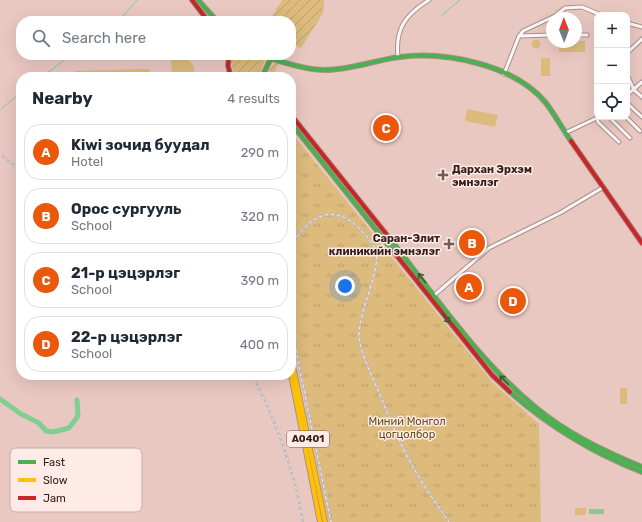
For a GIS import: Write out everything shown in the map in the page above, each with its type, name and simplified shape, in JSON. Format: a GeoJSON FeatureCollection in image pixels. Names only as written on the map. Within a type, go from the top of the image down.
{"type":"FeatureCollection","features":[{"type":"Feature","properties":{"kind":"main road"},"geometry":{"type":"LineString","coordinates":[[192,0],[204,16]]}},
{"type":"Feature","properties":{"kind":"main road"},"geometry":{"type":"LineString","coordinates":[[198,0],[212,16]]}},
{"type":"Feature","properties":{"kind":"main road"},"geometry":{"type":"LineString","coordinates":[[281,60],[307,68],[326,70],[360,66],[418,54],[459,57],[489,66],[537,93],[545,102],[602,188],[642,243]]}},
{"type":"Feature","properties":{"kind":"main road"},"geometry":{"type":"LineString","coordinates":[[226,60],[230,72]]}},
{"type":"Feature","properties":{"kind":"main road"},"geometry":{"type":"LineString","coordinates":[[228,66],[229,60]]}},
{"type":"Feature","properties":{"kind":"main road"},"geometry":{"type":"LineString","coordinates":[[263,72],[267,60]]}},
{"type":"Feature","properties":{"kind":"main road"},"geometry":{"type":"LineString","coordinates":[[296,121],[496,371],[531,405],[553,423],[580,440],[642,466]]}},
{"type":"Feature","properties":{"kind":"main road"},"geometry":{"type":"LineString","coordinates":[[296,129],[492,375],[527,408],[550,426],[578,443],[621,464],[642,472]]}},
{"type":"Feature","properties":{"kind":"main road","name":"A0401"},"geometry":{"type":"LineString","coordinates":[[292,380],[320,522]]}},
{"type":"Feature","properties":{"kind":"main road","name":"A0401"},"geometry":{"type":"LineString","coordinates":[[296,380],[325,522]]}},
{"type":"Feature","properties":{"kind":"street"},"geometry":{"type":"LineString","coordinates":[[398,57],[398,35],[403,22],[410,14],[429,0]]}},
{"type":"Feature","properties":{"kind":"street"},"geometry":{"type":"LineString","coordinates":[[504,74],[523,31],[555,16],[565,8],[582,7],[594,12]]}},
{"type":"Feature","properties":{"kind":"street"},"geometry":{"type":"LineString","coordinates":[[630,24],[642,27]]}},
{"type":"Feature","properties":{"kind":"street"},"geometry":{"type":"LineString","coordinates":[[582,34],[587,34]]}},
{"type":"Feature","properties":{"kind":"street"},"geometry":{"type":"LineString","coordinates":[[520,35],[546,35]]}},
{"type":"Feature","properties":{"kind":"street"},"geometry":{"type":"LineString","coordinates":[[630,50],[642,39]]}},
{"type":"Feature","properties":{"kind":"street"},"geometry":{"type":"LineString","coordinates":[[630,81],[634,90],[642,97]]}},
{"type":"Feature","properties":{"kind":"street"},"geometry":{"type":"LineString","coordinates":[[630,93],[642,82]]}},
{"type":"Feature","properties":{"kind":"street"},"geometry":{"type":"LineString","coordinates":[[630,106],[642,117]]}},
{"type":"Feature","properties":{"kind":"street"},"geometry":{"type":"LineString","coordinates":[[565,133],[594,119]]}},
{"type":"Feature","properties":{"kind":"street"},"geometry":{"type":"LineString","coordinates":[[598,120],[598,122],[619,142]]}},
{"type":"Feature","properties":{"kind":"street"},"geometry":{"type":"LineString","coordinates":[[612,120],[630,138]]}},
{"type":"Feature","properties":{"kind":"street"},"geometry":{"type":"LineString","coordinates":[[629,120],[640,131]]}},
{"type":"Feature","properties":{"kind":"street"},"geometry":{"type":"LineString","coordinates":[[431,298],[489,248],[560,213],[602,188]]}},
{"type":"Feature","properties":{"kind":"green space"},"geometry":{"type":"Polygon","coordinates":[[[282,0],[324,0],[323,13],[301,48],[296,46],[296,16],[272,16],[282,0]]]}},
{"type":"Feature","properties":{"kind":"green space"},"geometry":{"type":"Polygon","coordinates":[[[534,40],[538,40],[540,44],[538,48],[534,48],[532,46],[532,42],[534,40]]]}},
{"type":"Feature","properties":{"kind":"green space"},"geometry":{"type":"Polygon","coordinates":[[[582,41],[585,41],[585,52],[559,52],[559,48],[582,48],[582,41]]]}},
{"type":"Feature","properties":{"kind":"green space"},"geometry":{"type":"Polygon","coordinates":[[[541,58],[550,58],[550,76],[541,76],[541,58]]]}},
{"type":"Feature","properties":{"kind":"green space"},"geometry":{"type":"Polygon","coordinates":[[[171,60],[189,60],[194,67],[193,72],[172,72],[171,60]]]}},
{"type":"Feature","properties":{"kind":"green space"},"geometry":{"type":"Polygon","coordinates":[[[232,60],[265,61],[260,72],[234,72],[232,60]]]}},
{"type":"Feature","properties":{"kind":"green space"},"geometry":{"type":"Polygon","coordinates":[[[276,63],[279,63],[274,72],[268,72],[271,67],[276,63]]]}},
{"type":"Feature","properties":{"kind":"green space"},"geometry":{"type":"Polygon","coordinates":[[[149,69],[150,72],[75,72],[149,69]]]}},
{"type":"Feature","properties":{"kind":"green space"},"geometry":{"type":"Polygon","coordinates":[[[467,109],[498,115],[495,127],[465,121],[467,109]]]}},
{"type":"Feature","properties":{"kind":"green space","name":"Миний Монгол цогцолбор"},"geometry":{"type":"Polygon","coordinates":[[[296,138],[493,383],[539,424],[541,522],[328,522],[296,359],[296,138]]]}},
{"type":"Feature","properties":{"kind":"green space"},"geometry":{"type":"Polygon","coordinates":[[[620,388],[627,388],[627,404],[620,404],[620,388]]]}},
{"type":"Feature","properties":{"kind":"green space"},"geometry":{"type":"Polygon","coordinates":[[[575,508],[586,508],[586,515],[575,515],[575,508]]]}},
{"type":"Feature","properties":{"kind":"shaded area"},"geometry":{"type":"Polygon","coordinates":[[[589,509],[604,509],[604,514],[589,514],[589,509]]]}},
{"type":"Feature","properties":{"kind":"waterway"},"geometry":{"type":"LineString","coordinates":[[123,16],[137,0]]}},
{"type":"Feature","properties":{"kind":"waterway"},"geometry":{"type":"LineString","coordinates":[[441,16],[460,0]]}},
{"type":"Feature","properties":{"kind":"waterway"},"geometry":{"type":"LineString","coordinates":[[49,72],[64,60]]}},
{"type":"Feature","properties":{"kind":"waterway"},"geometry":{"type":"LineString","coordinates":[[1,109],[16,97]]}},
{"type":"Feature","properties":{"kind":"waterway"},"geometry":{"type":"LineString","coordinates":[[0,399],[21,414],[39,423],[46,431],[53,432],[69,428],[78,416],[77,400]]}},
{"type":"Feature","properties":{"kind":"railway"},"geometry":{"type":"LineString","coordinates":[[0,154],[16,167]]}},
{"type":"Feature","properties":{"kind":"railway"},"geometry":{"type":"LineString","coordinates":[[296,239],[311,222],[320,217],[338,215],[348,219],[358,227],[375,249],[377,256],[376,266],[360,324],[359,334],[361,348],[368,368],[404,450],[419,478],[449,522]]}},
{"type":"Feature","properties":{"kind":"railway"},"geometry":{"type":"LineString","coordinates":[[296,350],[331,522]]}},
{"type":"Feature","properties":{"kind":"railway"},"geometry":{"type":"LineString","coordinates":[[254,380],[277,428],[284,447],[295,484],[303,522]]}},
{"type":"Feature","properties":{"kind":"traffic: fast"},"geometry":{"type":"LineString","coordinates":[[198,0],[212,16]]}},
{"type":"Feature","properties":{"kind":"traffic: fast"},"geometry":{"type":"LineString","coordinates":[[276,60],[304,68],[318,70],[335,70],[391,58],[418,56],[438,56],[479,64],[498,70],[517,79],[533,90],[546,103],[571,141]]}},
{"type":"Feature","properties":{"kind":"traffic: fast"},"geometry":{"type":"LineString","coordinates":[[264,72],[270,60]]}},
{"type":"Feature","properties":{"kind":"traffic: fast"},"geometry":{"type":"LineString","coordinates":[[296,129],[393,251]]}},
{"type":"Feature","properties":{"kind":"traffic: fast"},"geometry":{"type":"LineString","coordinates":[[391,240],[476,349],[514,388],[546,416],[559,425],[585,441],[642,467]]}},
{"type":"Feature","properties":{"kind":"traffic: fast"},"geometry":{"type":"LineString","coordinates":[[510,392],[556,428],[589,448],[642,472]]}},
{"type":"Feature","properties":{"kind":"traffic: slow"},"geometry":{"type":"LineString","coordinates":[[292,380],[320,522]]}},
{"type":"Feature","properties":{"kind":"traffic: slow"},"geometry":{"type":"LineString","coordinates":[[296,380],[325,522]]}},
{"type":"Feature","properties":{"kind":"traffic: jam"},"geometry":{"type":"LineString","coordinates":[[192,0],[204,16]]}},
{"type":"Feature","properties":{"kind":"traffic: jam"},"geometry":{"type":"LineString","coordinates":[[229,60],[230,72]]}},
{"type":"Feature","properties":{"kind":"traffic: jam"},"geometry":{"type":"LineString","coordinates":[[296,121],[391,240]]}},
{"type":"Feature","properties":{"kind":"traffic: jam"},"geometry":{"type":"LineString","coordinates":[[571,141],[642,243]]}},
{"type":"Feature","properties":{"kind":"traffic: jam"},"geometry":{"type":"LineString","coordinates":[[393,251],[492,375],[510,392]]}},
{"type":"Feature","properties":{"kind":"place","name":"21-р цэцэрлэг"},"geometry":{"type":"Point","coordinates":[386,128]}},
{"type":"Feature","properties":{"kind":"place","name":"Дархан Эрхэм эмнэлэг"},"geometry":{"type":"Point","coordinates":[443,175]}},
{"type":"Feature","properties":{"kind":"place","name":"Орос сургууль"},"geometry":{"type":"Point","coordinates":[472,243]}},
{"type":"Feature","properties":{"kind":"place","name":"Саран-Элит клиникийн эмнэлэг"},"geometry":{"type":"Point","coordinates":[449,244]}},
{"type":"Feature","properties":{"kind":"place","name":"Kiwi зочид буудал"},"geometry":{"type":"Point","coordinates":[469,287]}},
{"type":"Feature","properties":{"kind":"place","name":"22-р цэцэрлэг"},"geometry":{"type":"Point","coordinates":[513,301]}}]}
